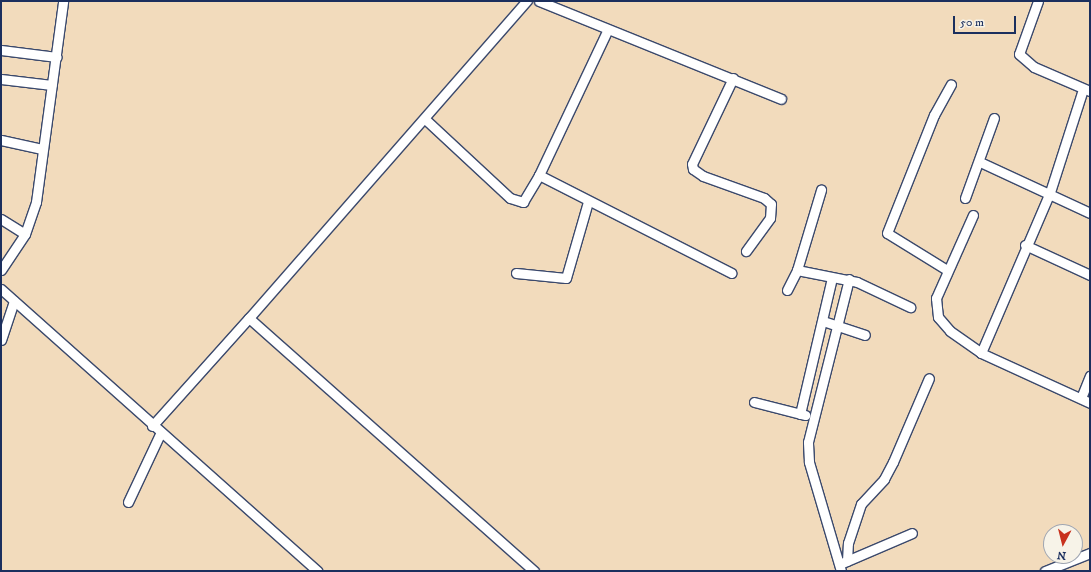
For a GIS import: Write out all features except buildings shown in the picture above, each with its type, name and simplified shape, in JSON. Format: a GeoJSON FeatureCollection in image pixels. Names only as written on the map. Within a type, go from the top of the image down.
{"type":"FeatureCollection","features":[{"type":"Feature","properties":{"kind":"street"},"geometry":{"type":"LineString","coordinates":[[1,270],[25,234],[38,195],[42,149],[57,57],[63,1]]}},
{"type":"Feature","properties":{"kind":"street"},"geometry":{"type":"LineString","coordinates":[[152,426],[425,120],[527,1]]}},
{"type":"Feature","properties":{"kind":"street"},"geometry":{"type":"LineString","coordinates":[[539,1],[733,78],[781,99]]}},
{"type":"Feature","properties":{"kind":"street"},"geometry":{"type":"LineString","coordinates":[[981,353],[1025,245],[1050,192],[1086,90],[1034,67],[1019,54],[1038,1]]}},
{"type":"Feature","properties":{"kind":"street"},"geometry":{"type":"LineString","coordinates":[[425,120],[516,202],[526,199],[539,176],[608,29]]}},
{"type":"Feature","properties":{"kind":"street"},"geometry":{"type":"LineString","coordinates":[[1,50],[57,57]]}},
{"type":"Feature","properties":{"kind":"street"},"geometry":{"type":"LineString","coordinates":[[733,78],[692,164],[693,169],[703,176],[764,198],[771,204],[770,218],[746,251]]}},
{"type":"Feature","properties":{"kind":"street"},"geometry":{"type":"LineString","coordinates":[[1,79],[52,85]]}},
{"type":"Feature","properties":{"kind":"street"},"geometry":{"type":"LineString","coordinates":[[947,270],[887,233],[934,115],[951,84]]}},
{"type":"Feature","properties":{"kind":"street"},"geometry":{"type":"LineString","coordinates":[[965,198],[980,162],[994,118]]}},
{"type":"Feature","properties":{"kind":"street"},"geometry":{"type":"LineString","coordinates":[[1,140],[42,149]]}},
{"type":"Feature","properties":{"kind":"street"},"geometry":{"type":"LineString","coordinates":[[980,162],[1050,192],[1090,213]]}},
{"type":"Feature","properties":{"kind":"street"},"geometry":{"type":"LineString","coordinates":[[539,176],[731,273]]}},
{"type":"Feature","properties":{"kind":"street"},"geometry":{"type":"LineString","coordinates":[[787,290],[797,270],[821,190]]}},
{"type":"Feature","properties":{"kind":"street"},"geometry":{"type":"LineString","coordinates":[[516,273],[566,278],[588,202]]}},
{"type":"Feature","properties":{"kind":"street"},"geometry":{"type":"LineString","coordinates":[[973,215],[947,270],[934,308],[938,317],[950,331],[981,353],[1090,403]]}},
{"type":"Feature","properties":{"kind":"street"},"geometry":{"type":"LineString","coordinates":[[1,219],[25,234]]}},
{"type":"Feature","properties":{"kind":"street"},"geometry":{"type":"LineString","coordinates":[[1025,245],[1090,275]]}},
{"type":"Feature","properties":{"kind":"street"},"geometry":{"type":"LineString","coordinates":[[797,270],[832,278],[849,279],[910,307]]}},
{"type":"Feature","properties":{"kind":"street"},"geometry":{"type":"LineString","coordinates":[[800,414],[832,278]]}},
{"type":"Feature","properties":{"kind":"street"},"geometry":{"type":"LineString","coordinates":[[842,565],[809,462],[812,416],[849,279]]}},
{"type":"Feature","properties":{"kind":"street"},"geometry":{"type":"LineString","coordinates":[[1,289],[160,434],[317,571]]}},
{"type":"Feature","properties":{"kind":"street"},"geometry":{"type":"LineString","coordinates":[[1,340],[14,301]]}},
{"type":"Feature","properties":{"kind":"street"},"geometry":{"type":"LineString","coordinates":[[249,318],[534,571]]}},
{"type":"Feature","properties":{"kind":"street"},"geometry":{"type":"LineString","coordinates":[[823,321],[837,324],[865,335]]}},
{"type":"Feature","properties":{"kind":"street"},"geometry":{"type":"LineString","coordinates":[[1081,398],[1090,376]]}},
{"type":"Feature","properties":{"kind":"street"},"geometry":{"type":"LineString","coordinates":[[842,565],[861,504],[884,479],[893,462],[929,378]]}},
{"type":"Feature","properties":{"kind":"street"},"geometry":{"type":"LineString","coordinates":[[754,402],[812,416]]}},
{"type":"Feature","properties":{"kind":"street"},"geometry":{"type":"LineString","coordinates":[[128,502],[160,434]]}},
{"type":"Feature","properties":{"kind":"street"},"geometry":{"type":"LineString","coordinates":[[842,565],[912,533]]}},
{"type":"Feature","properties":{"kind":"street"},"geometry":{"type":"LineString","coordinates":[[1045,571],[1090,552]]}}]}
